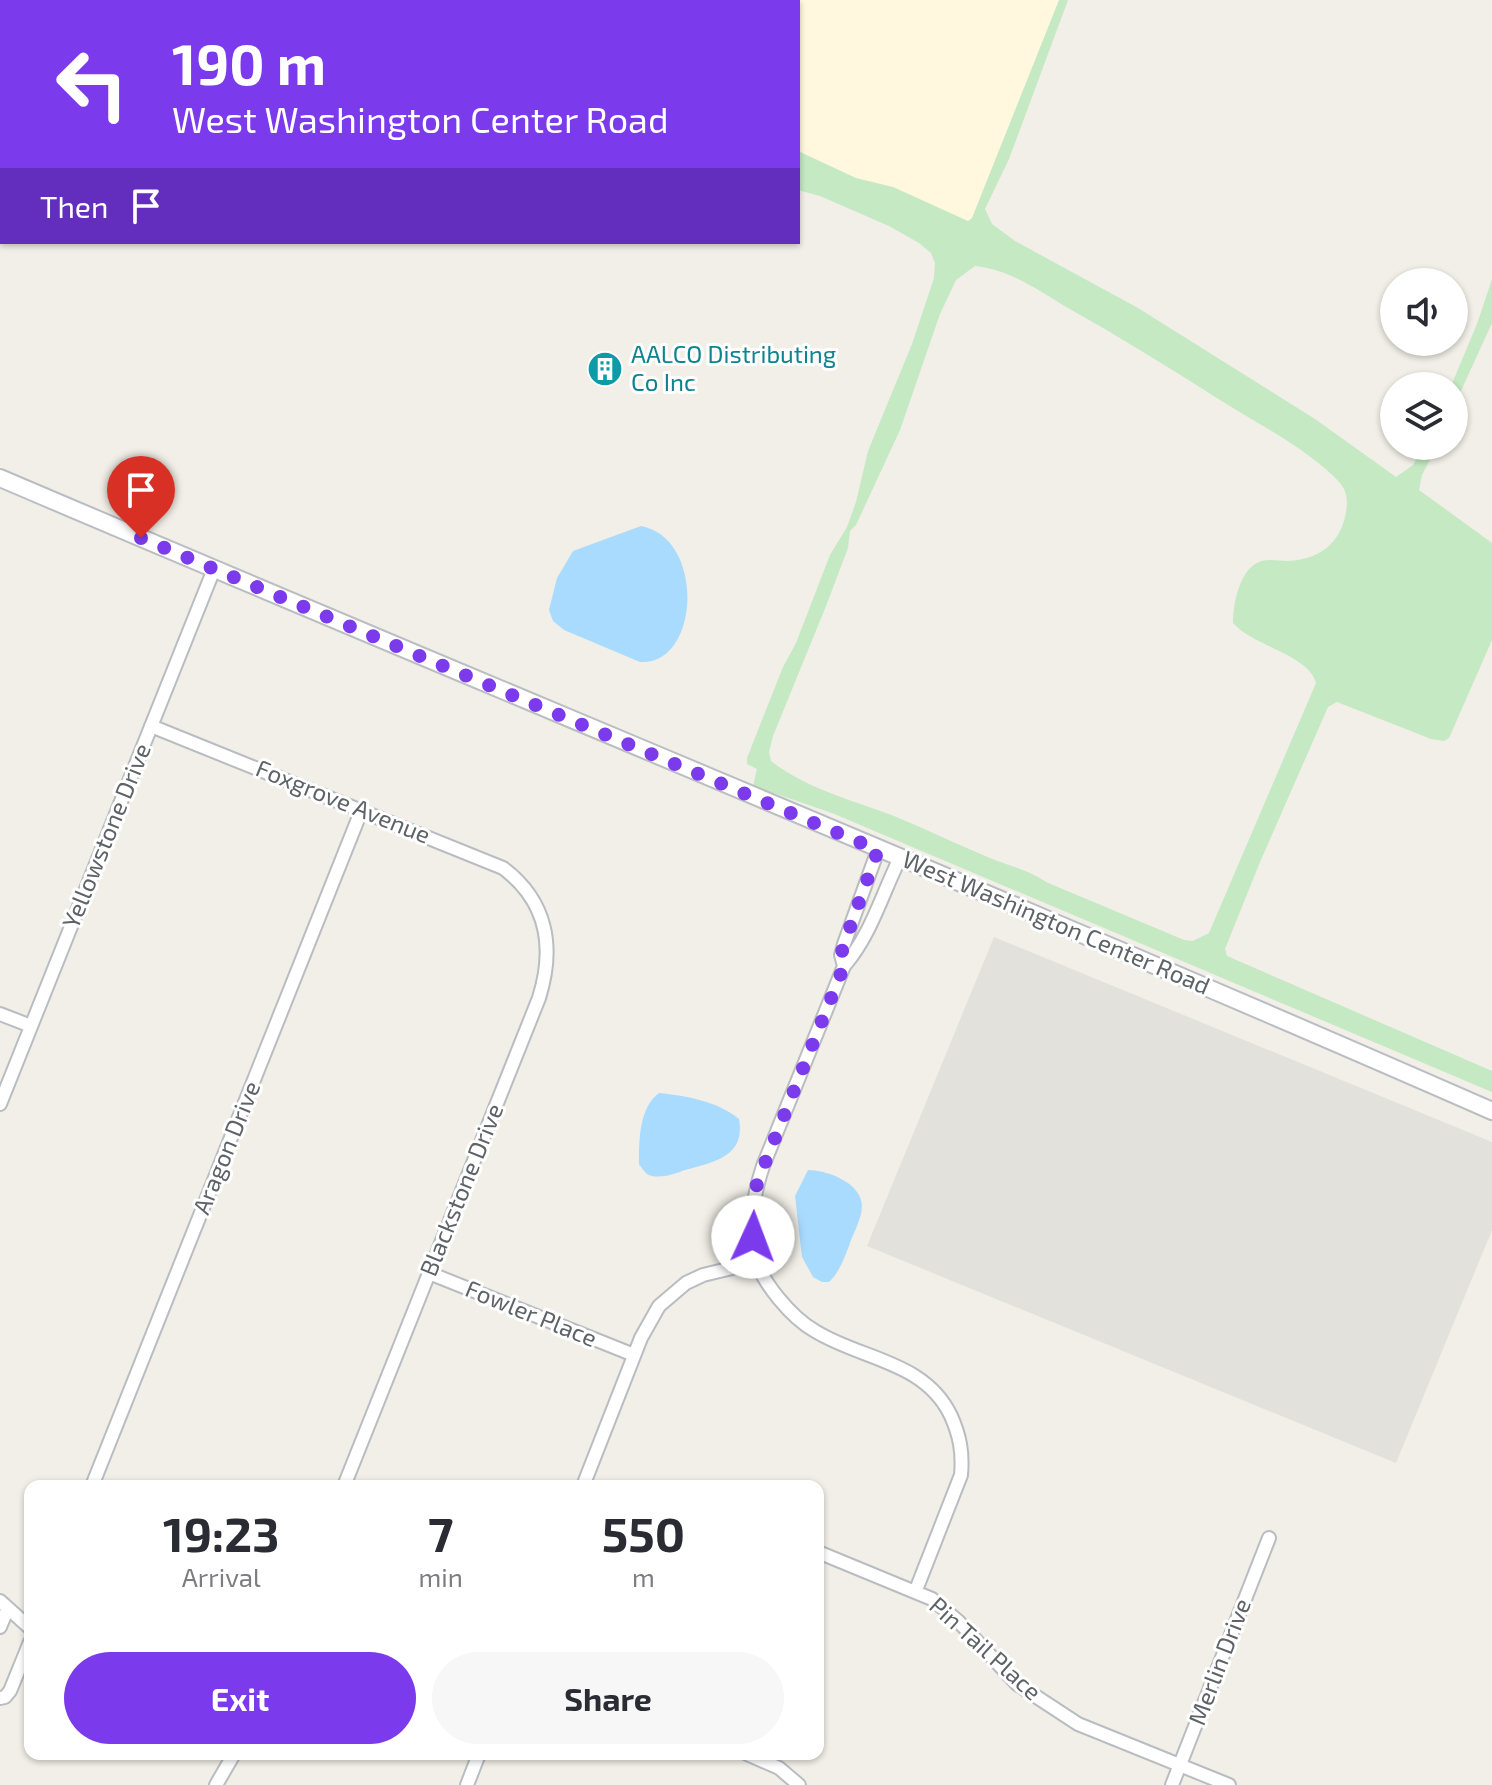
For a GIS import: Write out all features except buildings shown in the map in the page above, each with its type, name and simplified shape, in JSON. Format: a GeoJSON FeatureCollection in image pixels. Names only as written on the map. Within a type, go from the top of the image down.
{"type":"FeatureCollection","features":[{"type":"Feature","properties":{"kind":"main road","name":"West Washington Center Road"},"geometry":{"type":"LineString","coordinates":[[0,478],[1204,985],[1492,1111]]}},
{"type":"Feature","properties":{"kind":"street","name":"Yellowstone Drive"},"geometry":{"type":"LineString","coordinates":[[0,1104],[214,569]]}},
{"type":"Feature","properties":{"kind":"street","name":"Foxgrove Avenue"},"geometry":{"type":"LineString","coordinates":[[151,726],[503,868],[527,892]]}},
{"type":"Feature","properties":{"kind":"street","name":"Aragon Drive"},"geometry":{"type":"LineString","coordinates":[[94,1480],[362,809]]}},
{"type":"Feature","properties":{"kind":"street"},"geometry":{"type":"LineString","coordinates":[[844,966],[841,955],[844,944],[878,850]]}},
{"type":"Feature","properties":{"kind":"street"},"geometry":{"type":"LineString","coordinates":[[824,1554],[916,1590],[961,1475],[961,1445],[940,1397],[913,1373],[814,1331],[794,1316],[757,1262],[753,1218],[757,1183],[844,966],[855,954],[871,924],[900,858]]}},
{"type":"Feature","properties":{"kind":"street","name":"Blackstone Drive"},"geometry":{"type":"LineString","coordinates":[[346,1480],[545,979],[547,944],[538,913],[527,892]]}},
{"type":"Feature","properties":{"kind":"street"},"geometry":{"type":"LineString","coordinates":[[0,1014],[31,1026]]}},
{"type":"Feature","properties":{"kind":"street"},"geometry":{"type":"LineString","coordinates":[[585,1480],[651,1317],[674,1292],[703,1275],[757,1262]]}},
{"type":"Feature","properties":{"kind":"street","name":"Fowler Place"},"geometry":{"type":"LineString","coordinates":[[429,1273],[634,1355]]}},
{"type":"Feature","properties":{"kind":"street","name":"Merlin Drive"},"geometry":{"type":"LineString","coordinates":[[1172,1785],[1269,1538]]}},
{"type":"Feature","properties":{"kind":"street","name":"Pin Tail Place"},"geometry":{"type":"LineString","coordinates":[[916,1590],[944,1608],[1017,1684],[1037,1699],[1078,1724],[1229,1785]]}},
{"type":"Feature","properties":{"kind":"street"},"geometry":{"type":"LineString","coordinates":[[0,1627],[4,1604]]}},
{"type":"Feature","properties":{"kind":"street"},"geometry":{"type":"LineString","coordinates":[[4,1604],[24,1622]]}},
{"type":"Feature","properties":{"kind":"street"},"geometry":{"type":"LineString","coordinates":[[0,1698],[10,1691],[24,1657]]}},
{"type":"Feature","properties":{"kind":"street"},"geometry":{"type":"LineString","coordinates":[[216,1785],[231,1760]]}},
{"type":"Feature","properties":{"kind":"street"},"geometry":{"type":"LineString","coordinates":[[467,1785],[477,1760]]}},
{"type":"Feature","properties":{"kind":"street"},"geometry":{"type":"LineString","coordinates":[[761,1760],[779,1768],[799,1785]]}},
{"type":"Feature","properties":{"kind":"shaded area"},"geometry":{"type":"Polygon","coordinates":[[[800,0],[1063,0],[969,241],[800,169],[800,0]]]}},
{"type":"Feature","properties":{"kind":"shaded area"},"geometry":{"type":"Polygon","coordinates":[[[994,937],[1492,1142],[1492,1230],[1396,1463],[867,1246],[994,937]]]}},
{"type":"Feature","properties":{"kind":"green space"},"geometry":{"type":"Polygon","coordinates":[[[1059,0],[1068,0],[1009,159],[985,209],[992,224],[1015,241],[1138,308],[1315,419],[1396,477],[1416,460],[1430,460],[1419,490],[1492,543],[1492,640],[1449,738],[1444,741],[1431,739],[1337,702],[1328,707],[1225,949],[1227,956],[1492,1071],[1492,1092],[832,813],[753,786],[757,769],[747,764],[747,758],[830,555],[847,527],[868,451],[912,344],[934,278],[935,263],[931,253],[919,243],[889,226],[800,191],[800,152],[856,178],[893,187],[968,221],[972,218],[1059,0]],[[975,266],[956,280],[940,314],[900,430],[856,525],[850,531],[848,548],[773,736],[769,752],[771,761],[815,786],[1026,871],[1184,940],[1193,941],[1209,933],[1316,683],[1303,665],[1253,638],[1233,623],[1238,590],[1246,574],[1257,563],[1298,560],[1326,548],[1343,523],[1346,493],[1328,471],[1283,438],[1012,276],[975,266]]]}},
{"type":"Feature","properties":{"kind":"green space"},"geometry":{"type":"Polygon","coordinates":[[[1492,279],[1492,323],[1468,375],[1468,372],[1457,372],[1464,356],[1468,356],[1468,345],[1492,279]]]}},
{"type":"Feature","properties":{"kind":"water"},"geometry":{"type":"Polygon","coordinates":[[[641,526],[662,535],[677,553],[685,575],[687,600],[684,624],[675,644],[660,658],[640,662],[564,630],[553,621],[549,610],[557,578],[573,551],[641,526]]]}},
{"type":"Feature","properties":{"kind":"water"},"geometry":{"type":"Polygon","coordinates":[[[659,1093],[711,1104],[739,1119],[740,1132],[732,1150],[716,1160],[671,1175],[647,1174],[639,1164],[639,1145],[647,1107],[659,1093]]]}},
{"type":"Feature","properties":{"kind":"water"},"geometry":{"type":"Polygon","coordinates":[[[808,1170],[823,1172],[847,1182],[861,1200],[862,1211],[842,1264],[829,1282],[813,1277],[802,1257],[795,1196],[808,1170]]]}},
{"type":"Feature","properties":{"kind":"place","name":"AALCO Distributing Co Inc"},"geometry":{"type":"Point","coordinates":[605,369]}},
{"type":"Feature","properties":{"kind":"route"},"geometry":{"type":"LineString","coordinates":[[141,538],[878,850],[844,944],[841,955],[844,966],[757,1183],[753,1237]]}}]}
